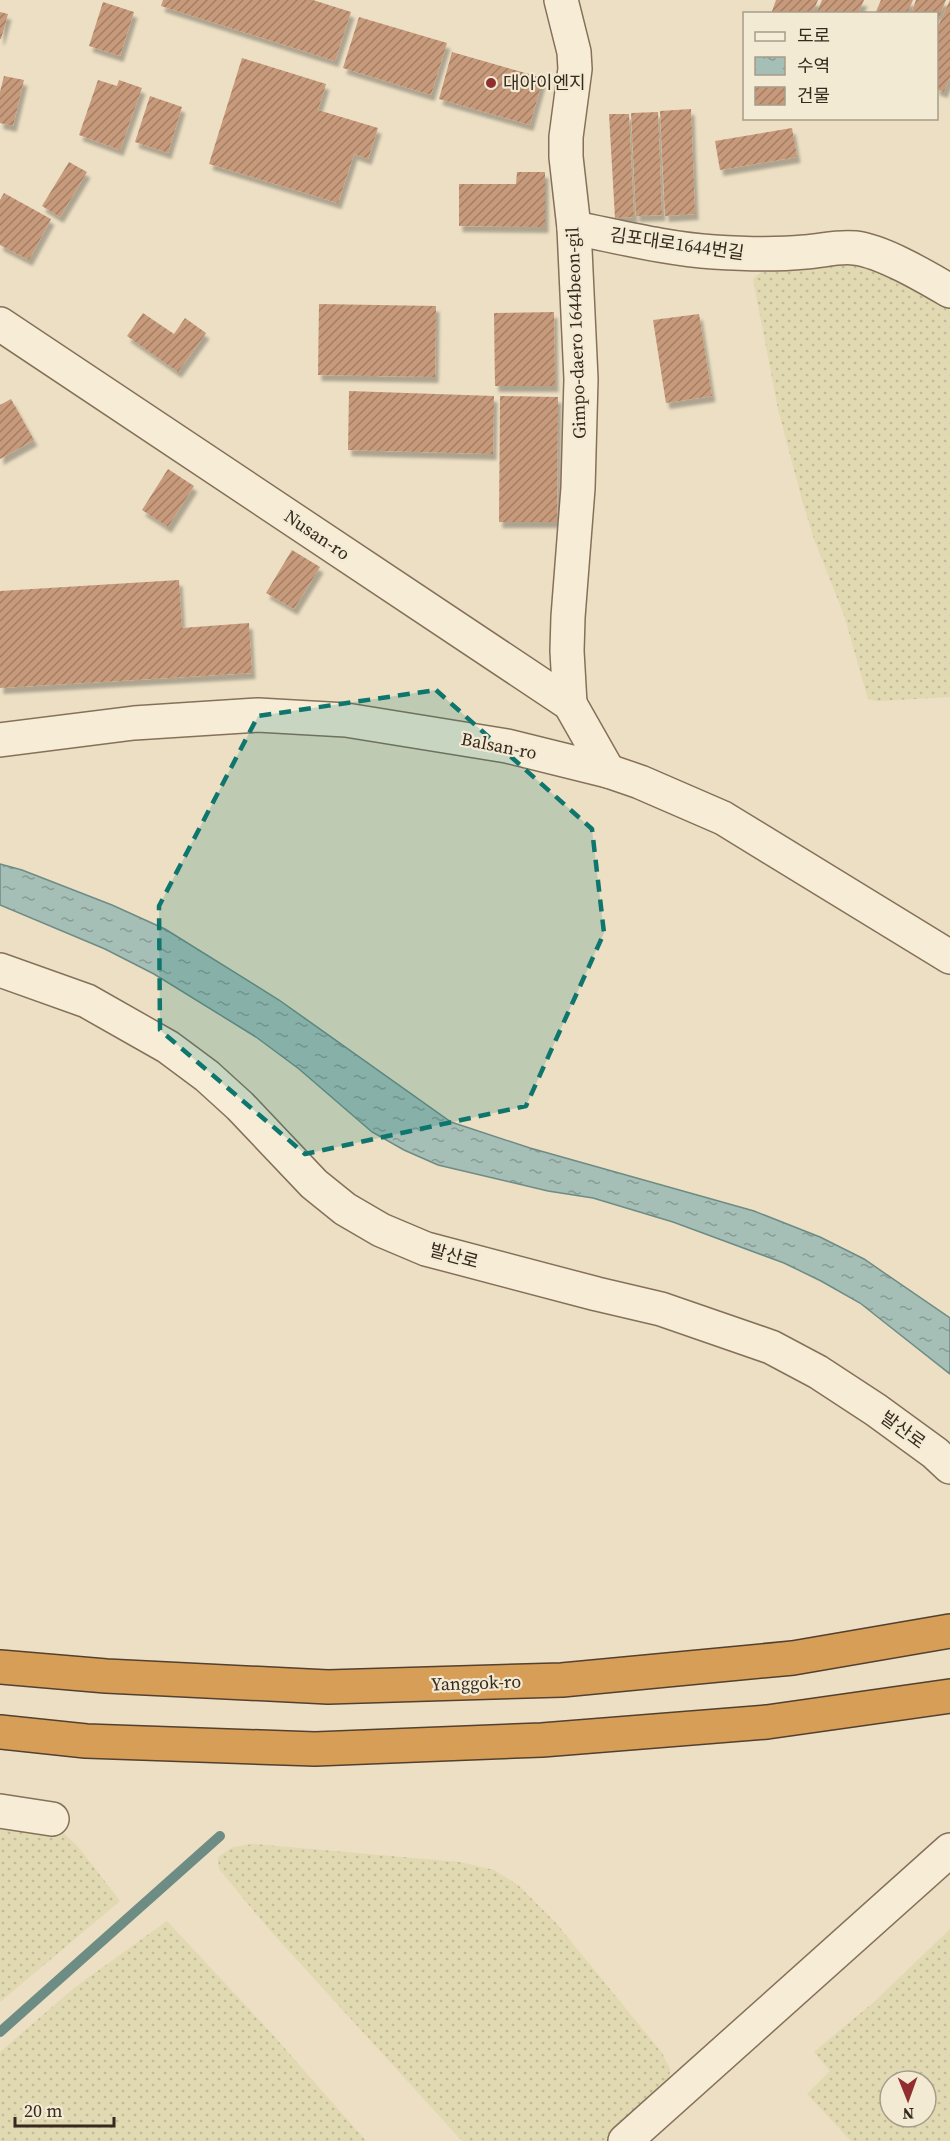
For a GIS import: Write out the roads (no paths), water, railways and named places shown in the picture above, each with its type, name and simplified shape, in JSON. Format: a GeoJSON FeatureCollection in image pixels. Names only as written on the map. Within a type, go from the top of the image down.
{"type":"FeatureCollection","features":[{"type":"Feature","properties":{"kind":"highway","name":"Yanggok-ro"},"geometry":{"type":"LineString","coordinates":[[0,1668],[106,1677],[328,1687],[550,1680],[793,1659],[950,1631]]}},
{"type":"Feature","properties":{"kind":"highway"},"geometry":{"type":"LineString","coordinates":[[0,1732],[86,1741],[315,1749],[375,1747],[542,1740],[767,1722],[950,1695]]}},
{"type":"Feature","properties":{"kind":"street","name":"Gimpo-daero 1644beon-gil"},"geometry":{"type":"LineString","coordinates":[[561,0],[574,52],[575,69],[566,137],[566,157],[574,228],[581,379],[578,488],[568,628],[570,704]]}},
{"type":"Feature","properties":{"kind":"street","name":"김포대로1644번길"},"geometry":{"type":"LineString","coordinates":[[574,228],[653,244],[711,252],[764,255],[808,252],[835,247],[857,248],[877,254],[950,291]]}},
{"type":"Feature","properties":{"kind":"street","name":"Nusan-ro"},"geometry":{"type":"LineString","coordinates":[[0,324],[570,704],[608,771]]}},
{"type":"Feature","properties":{"kind":"street","name":"Balsan-ro"},"geometry":{"type":"LineString","coordinates":[[0,740],[134,723],[258,715],[346,720],[507,746],[608,771],[640,782],[723,818],[950,957]]}},
{"type":"Feature","properties":{"kind":"street","name":"발산로"},"geometry":{"type":"LineString","coordinates":[[0,970],[87,1001],[168,1047],[207,1076],[240,1106],[314,1184],[345,1209],[381,1230],[426,1249],[661,1309],[771,1347],[818,1372],[876,1410],[935,1453],[950,1467]]}},
{"type":"Feature","properties":{"kind":"street"},"geometry":{"type":"LineString","coordinates":[[0,1811],[52,1819]]}},
{"type":"Feature","properties":{"kind":"street"},"geometry":{"type":"LineString","coordinates":[[625,2141],[950,1850]]}},
{"type":"Feature","properties":{"kind":"water"},"geometry":{"type":"Polygon","coordinates":[[[0,864],[22,870],[112,905],[165,929],[279,1000],[451,1122],[530,1148],[754,1211],[820,1237],[864,1259],[950,1318],[950,1374],[860,1303],[784,1263],[673,1222],[593,1198],[548,1191],[438,1165],[404,1150],[372,1132],[299,1069],[256,1037],[154,974],[105,949],[0,905],[0,864]]]}},
{"type":"Feature","properties":{"kind":"waterway"},"geometry":{"type":"LineString","coordinates":[[0,2032],[220,1836]]}},
{"type":"Feature","properties":{"kind":"place","name":"대아이엔지"},"geometry":{"type":"Point","coordinates":[491,83]}}]}
